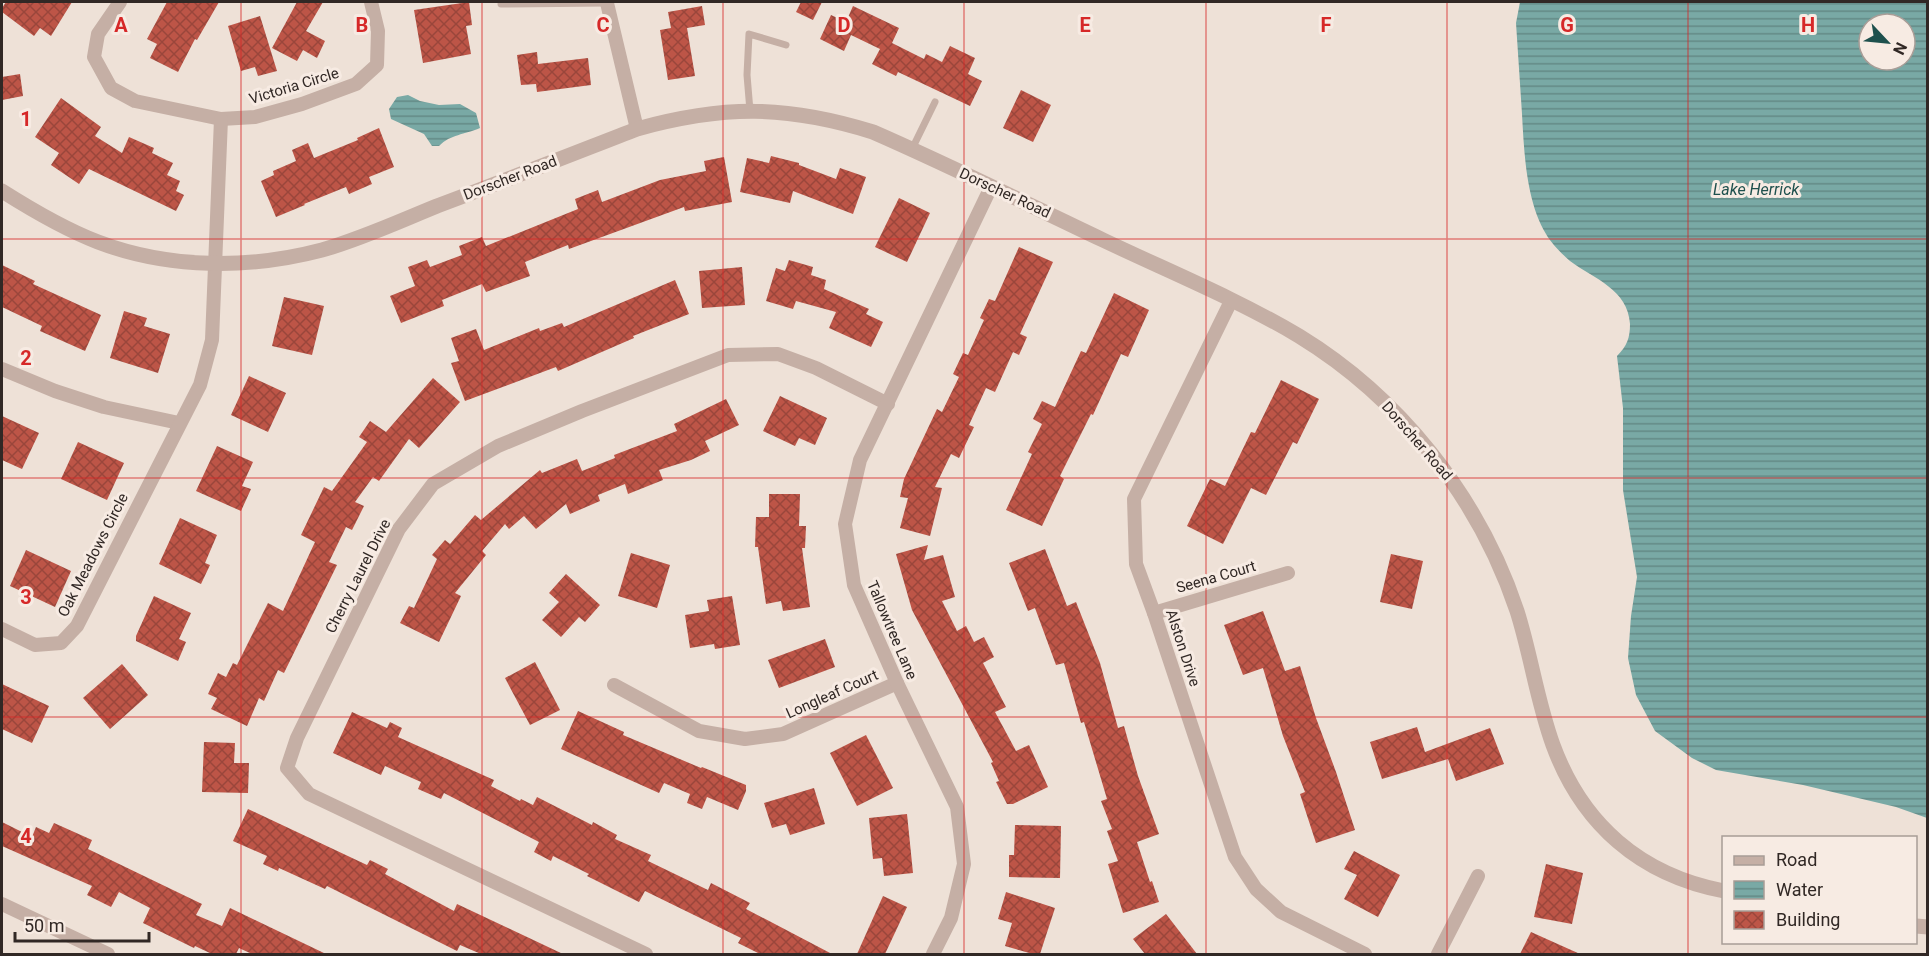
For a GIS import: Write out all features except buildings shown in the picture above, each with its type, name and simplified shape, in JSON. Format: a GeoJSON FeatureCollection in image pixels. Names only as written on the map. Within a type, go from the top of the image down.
{"type":"FeatureCollection","features":[{"type":"Feature","properties":{"kind":"street","name":"Victoria Circle"},"geometry":{"type":"LineString","coordinates":[[120,2],[98,34],[94,57],[111,88],[135,101],[220,119],[255,117],[302,104],[356,84],[377,65],[378,31],[371,2]]}},
{"type":"Feature","properties":{"kind":"street"},"geometry":{"type":"LineString","coordinates":[[606,2],[637,129]]}},
{"type":"Feature","properties":{"kind":"street","name":"Dorscher Road"},"geometry":{"type":"LineString","coordinates":[[2,191],[52,220],[99,242],[158,258],[214,264],[260,262],[325,249],[637,129],[678,118],[714,112],[750,111],[800,114],[841,122],[873,132],[1231,301],[1299,336],[1335,361],[1402,419],[1455,485],[1484,535],[1517,611],[1552,743],[1566,777],[1585,808],[1630,852],[1658,869],[1681,880],[1722,890]]}},
{"type":"Feature","properties":{"kind":"street"},"geometry":{"type":"LineString","coordinates":[[214,264],[220,119]]}},
{"type":"Feature","properties":{"kind":"street","name":"Tallowtree Lane"},"geometry":{"type":"LineString","coordinates":[[933,954],[951,918],[964,864],[957,807],[897,683],[854,585],[845,524],[860,460],[991,187]]}},
{"type":"Feature","properties":{"kind":"street","name":"Oak Meadows Circle"},"geometry":{"type":"LineString","coordinates":[[2,629],[35,645],[61,643],[77,626],[200,385],[212,340],[214,264]]}},
{"type":"Feature","properties":{"kind":"street","name":"Alston Drive"},"geometry":{"type":"LineString","coordinates":[[1231,301],[1134,499],[1136,564],[1235,857],[1256,889],[1281,912],[1365,954]]}},
{"type":"Feature","properties":{"kind":"street","name":"Cherry Laurel Drive"},"geometry":{"type":"LineString","coordinates":[[646,954],[309,794],[287,768],[297,738],[399,529],[433,484],[498,446],[728,355],[778,354],[816,368],[888,404]]}},
{"type":"Feature","properties":{"kind":"street"},"geometry":{"type":"LineString","coordinates":[[2,369],[55,391],[104,407],[179,423]]}},
{"type":"Feature","properties":{"kind":"street","name":"Seena Court"},"geometry":{"type":"LineString","coordinates":[[1154,612],[1288,573]]}},
{"type":"Feature","properties":{"kind":"street","name":"Longleaf Court"},"geometry":{"type":"LineString","coordinates":[[614,685],[699,731],[745,739],[783,734],[897,683]]}},
{"type":"Feature","properties":{"kind":"street"},"geometry":{"type":"LineString","coordinates":[[1438,954],[1478,876]]}},
{"type":"Feature","properties":{"kind":"street"},"geometry":{"type":"LineString","coordinates":[[2,904],[108,954]]}},
{"type":"Feature","properties":{"kind":"lane"},"geometry":{"type":"LineString","coordinates":[[501,4],[606,2]]}},
{"type":"Feature","properties":{"kind":"lane"},"geometry":{"type":"LineString","coordinates":[[750,111],[747,75],[749,34],[786,45]]}},
{"type":"Feature","properties":{"kind":"lane"},"geometry":{"type":"LineString","coordinates":[[912,149],[935,102]]}},
{"type":"Feature","properties":{"kind":"water","name":"Lake Herrick"},"geometry":{"type":"Polygon","coordinates":[[[1520,2],[1927,2],[1927,818],[1896,807],[1803,785],[1716,770],[1692,758],[1655,731],[1636,695],[1628,658],[1637,577],[1623,490],[1623,408],[1617,356],[1627,342],[1629,334],[1628,312],[1616,293],[1567,258],[1546,234],[1534,207],[1525,160],[1516,23],[1520,2]]]}},
{"type":"Feature","properties":{"kind":"water"},"geometry":{"type":"Polygon","coordinates":[[[408,95],[420,101],[439,105],[460,104],[476,113],[480,128],[453,137],[439,146],[432,146],[424,134],[391,119],[389,109],[397,97],[408,95]]]}}]}
